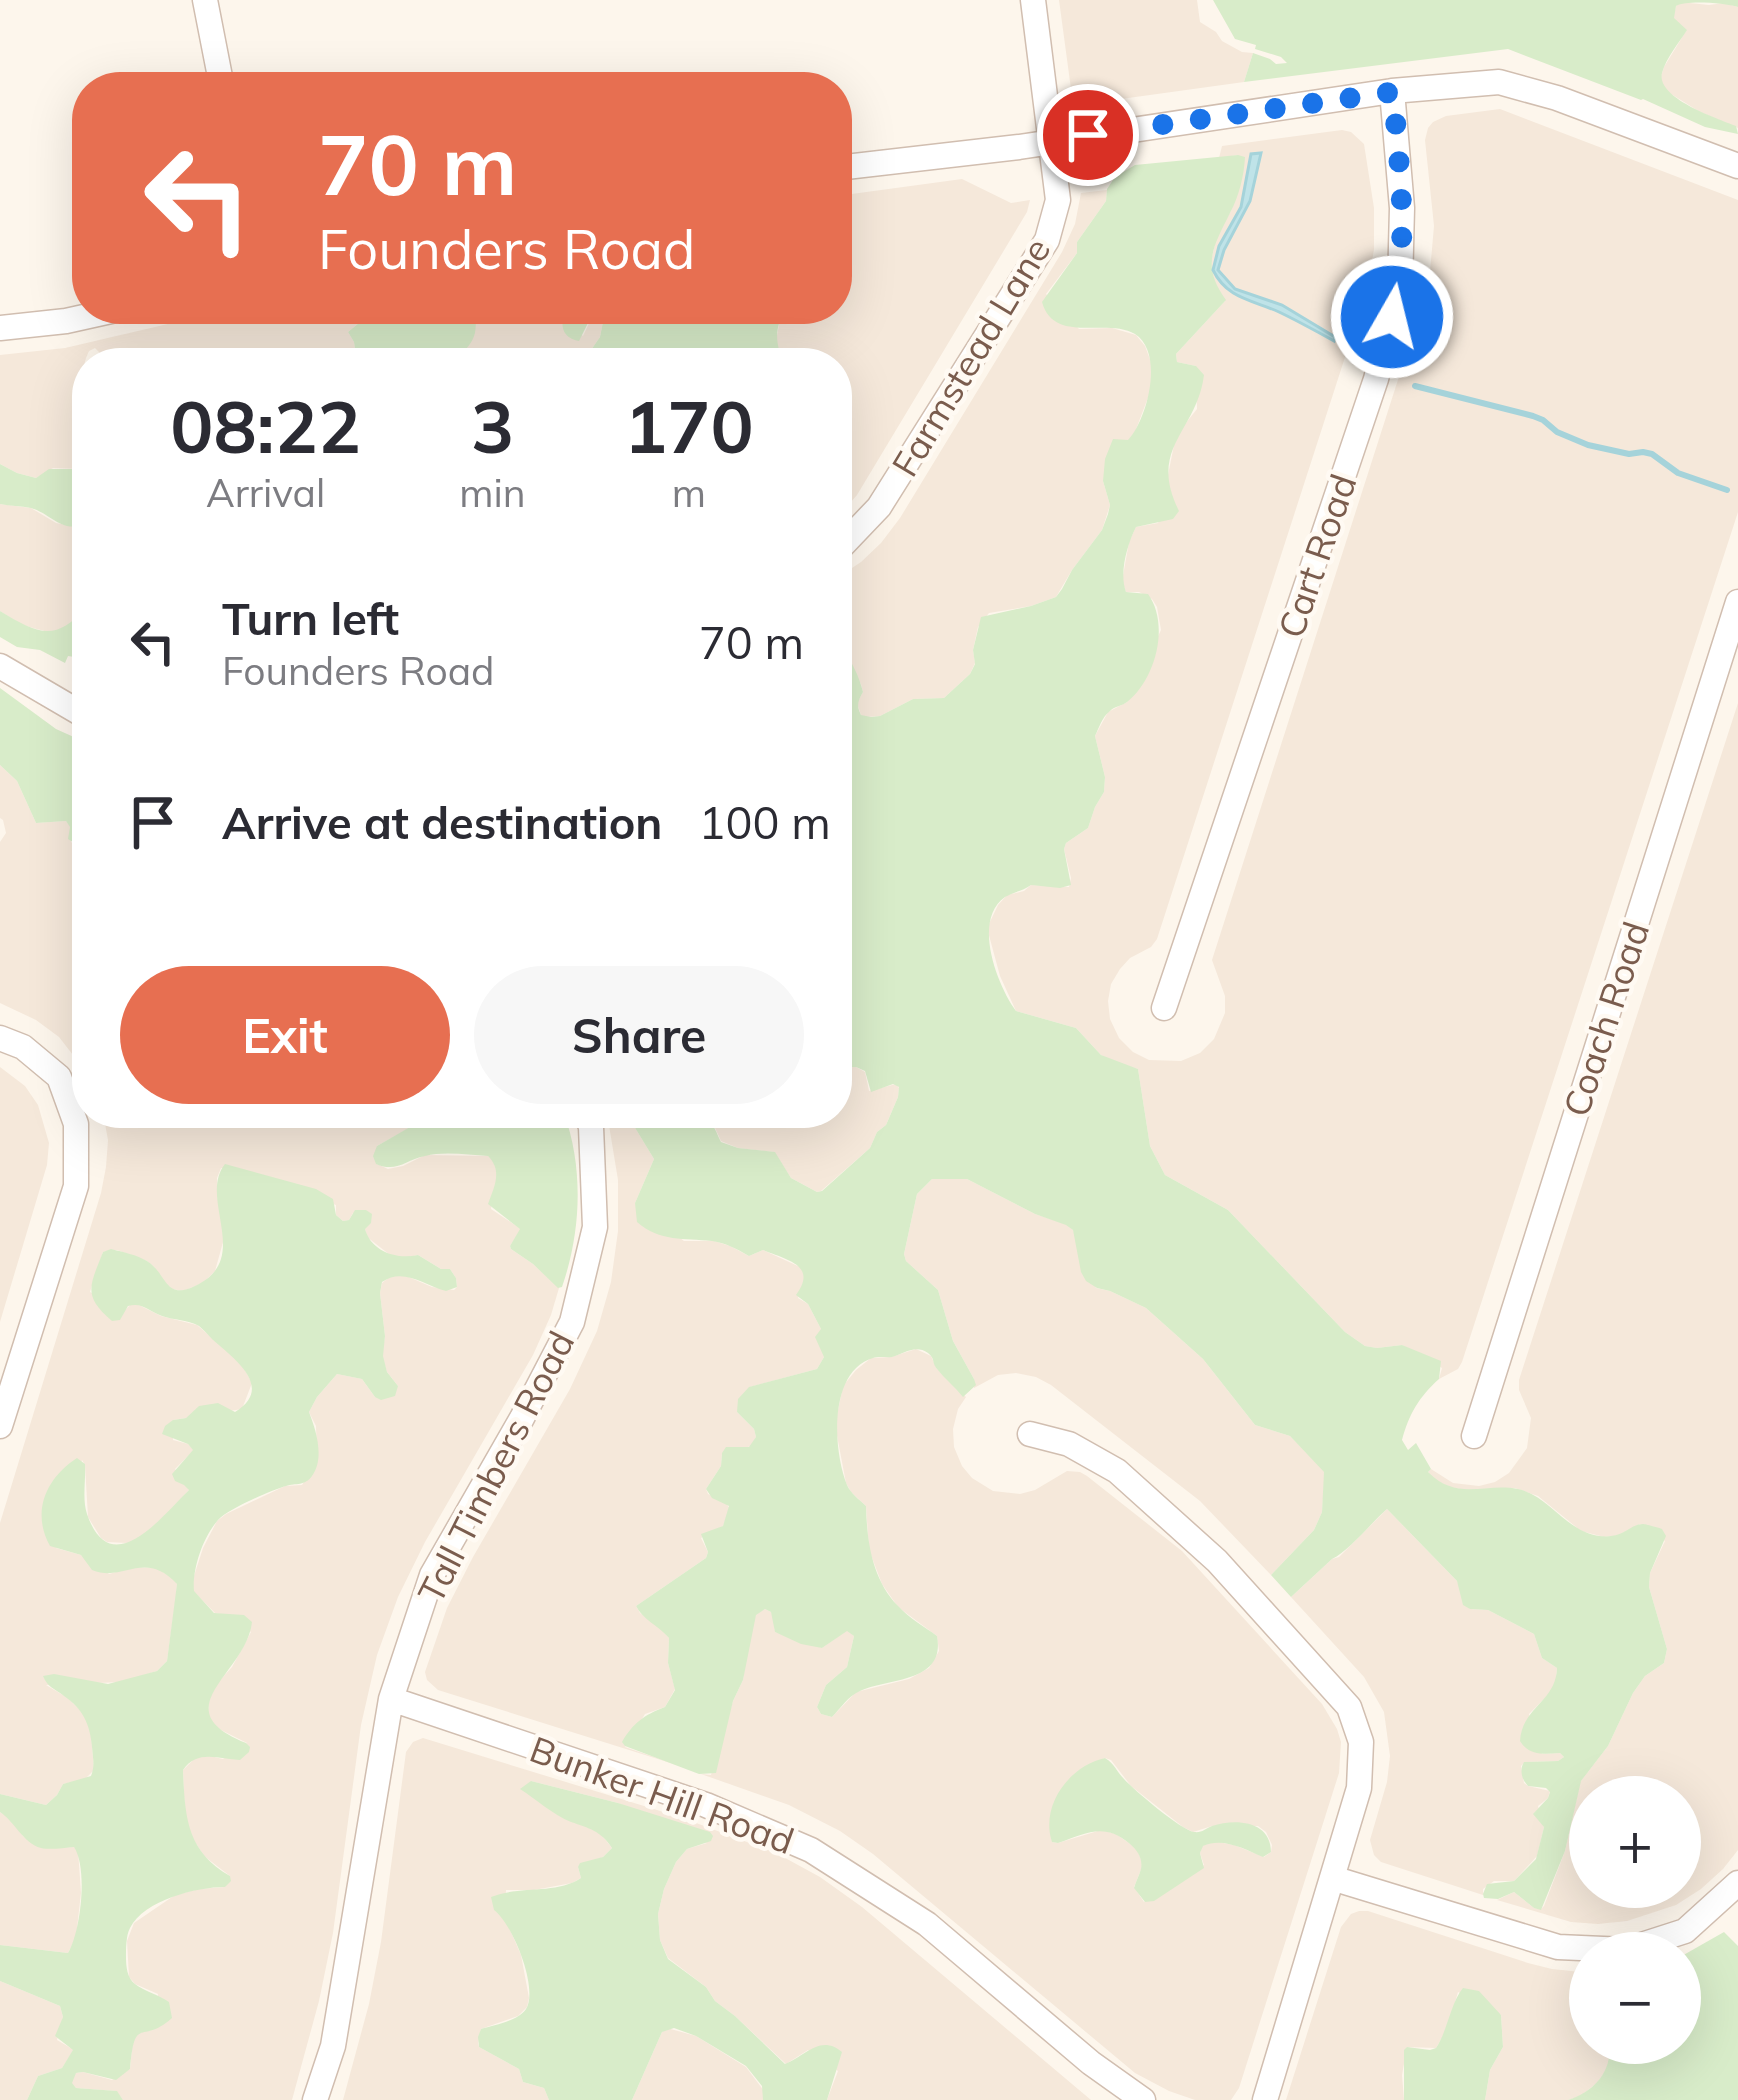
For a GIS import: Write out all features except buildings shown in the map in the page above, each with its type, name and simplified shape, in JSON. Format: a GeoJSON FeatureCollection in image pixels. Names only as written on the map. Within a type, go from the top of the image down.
{"type":"FeatureCollection","features":[{"type":"Feature","properties":{"kind":"street"},"geometry":{"type":"LineString","coordinates":[[205,0],[219,72]]}},
{"type":"Feature","properties":{"kind":"street","name":"Farmstead Lane"},"geometry":{"type":"LineString","coordinates":[[852,535],[879,507],[1047,240],[1058,200],[1033,0]]}},
{"type":"Feature","properties":{"kind":"street"},"geometry":{"type":"LineString","coordinates":[[852,166],[1393,92],[1499,82],[1557,98],[1738,166]]}},
{"type":"Feature","properties":{"kind":"street","name":"Cart Road"},"geometry":{"type":"LineString","coordinates":[[1164,1008],[1376,379],[1400,286],[1402,208],[1393,92]]}},
{"type":"Feature","properties":{"kind":"street"},"geometry":{"type":"LineString","coordinates":[[0,328],[72,320]]}},
{"type":"Feature","properties":{"kind":"street","name":"Coach Road"},"geometry":{"type":"LineString","coordinates":[[1474,1436],[1738,602]]}},
{"type":"Feature","properties":{"kind":"street"},"geometry":{"type":"LineString","coordinates":[[0,666],[72,708]]}},
{"type":"Feature","properties":{"kind":"street"},"geometry":{"type":"LineString","coordinates":[[0,1037],[23,1047],[59,1078],[72,1113]]}},
{"type":"Feature","properties":{"kind":"street"},"geometry":{"type":"LineString","coordinates":[[0,1426],[76,1186],[76,1128]]}},
{"type":"Feature","properties":{"kind":"street","name":"Tall Timbers Road"},"geometry":{"type":"LineString","coordinates":[[315,2100],[333,2046],[391,1699],[433,1575],[572,1322],[595,1227],[591,1128]]}},
{"type":"Feature","properties":{"kind":"street"},"geometry":{"type":"LineString","coordinates":[[1030,1434],[1070,1444],[1117,1471],[1217,1561],[1349,1707],[1361,1742],[1359,1788],[1265,2100]]}},
{"type":"Feature","properties":{"kind":"street","name":"Bunker Hill Road"},"geometry":{"type":"LineString","coordinates":[[391,1699],[706,1805],[812,1850],[927,1924],[1090,2063],[1143,2100]]}},
{"type":"Feature","properties":{"kind":"street"},"geometry":{"type":"LineString","coordinates":[[1332,1878],[1558,1947],[1627,1950],[1685,1930],[1738,1883]]}},
{"type":"Feature","properties":{"kind":"shaded area"},"geometry":{"type":"Polygon","coordinates":[[[1059,0],[1197,0],[1200,22],[1222,41],[1253,53],[1244,82],[1080,101],[1071,89],[1059,0]]]}},
{"type":"Feature","properties":{"kind":"shaded area"},"geometry":{"type":"Polygon","coordinates":[[[1680,2],[1738,7],[1738,128],[1663,89],[1664,67],[1686,31],[1673,18],[1680,2]]]}},
{"type":"Feature","properties":{"kind":"shaded area"},"geometry":{"type":"Polygon","coordinates":[[[1500,109],[1738,200],[1738,512],[1462,1362],[1439,1379],[1442,1368],[1402,1345],[1365,1346],[1345,1332],[1228,1210],[1165,1175],[1150,1146],[1138,1069],[1101,1055],[1076,1028],[1016,1011],[987,928],[1007,895],[1031,885],[1069,887],[1066,843],[1088,828],[1104,792],[1095,736],[1108,712],[1127,702],[1161,630],[1152,599],[1126,592],[1122,581],[1136,527],[1158,523],[1172,496],[1167,480],[1174,445],[1197,409],[1196,366],[1177,362],[1176,354],[1225,301],[1213,283],[1211,261],[1217,235],[1231,211],[1238,155],[1219,158],[1222,146],[1351,132],[1364,144],[1374,208],[1368,286],[1157,939],[1120,969],[1108,1001],[1119,1038],[1149,1060],[1181,1061],[1200,1053],[1214,1039],[1225,1013],[1225,996],[1212,960],[1429,283],[1434,226],[1425,140],[1428,128],[1446,116],[1500,109]]]}},
{"type":"Feature","properties":{"kind":"shaded area"},"geometry":{"type":"Polygon","coordinates":[[[962,179],[1011,203],[1030,200],[852,501],[852,348],[778,348],[776,342],[779,324],[852,324],[852,194],[962,179]]]}},
{"type":"Feature","properties":{"kind":"shaded area"},"geometry":{"type":"Polygon","coordinates":[[[1107,190],[1106,201],[1077,242],[1077,253],[1046,294],[1079,329],[1112,328],[1136,335],[1151,362],[1152,387],[1135,432],[1103,481],[1110,505],[1102,530],[1056,597],[989,613],[978,627],[970,674],[944,698],[913,699],[880,716],[865,717],[857,703],[863,692],[861,684],[852,667],[852,568],[881,543],[900,518],[1062,252],[1075,224],[1081,193],[1107,190]]]}},
{"type":"Feature","properties":{"kind":"shaded area"},"geometry":{"type":"Polygon","coordinates":[[[168,324],[358,324],[348,332],[355,348],[72,348],[72,469],[53,468],[36,478],[17,473],[0,464],[0,355],[65,348],[168,324]]]}},
{"type":"Feature","properties":{"kind":"shaded area"},"geometry":{"type":"Polygon","coordinates":[[[475,324],[564,324],[583,336],[589,324],[603,324],[592,348],[463,348],[475,324]]]}},
{"type":"Feature","properties":{"kind":"shaded area"},"geometry":{"type":"Polygon","coordinates":[[[0,504],[31,508],[56,523],[72,526],[72,622],[65,629],[48,632],[22,625],[0,611],[0,504]]]}},
{"type":"Feature","properties":{"kind":"shaded area"},"geometry":{"type":"Polygon","coordinates":[[[1738,703],[1738,1850],[1701,1889],[1701,1776],[1585,1776],[1608,1746],[1633,1693],[1645,1676],[1664,1663],[1667,1649],[1649,1587],[1650,1573],[1665,1541],[1640,1524],[1623,1535],[1604,1537],[1581,1531],[1538,1496],[1515,1488],[1452,1488],[1428,1472],[1431,1469],[1453,1483],[1479,1486],[1509,1473],[1527,1448],[1531,1418],[1519,1390],[1738,703]]]}},
{"type":"Feature","properties":{"kind":"shaded area"},"geometry":{"type":"Polygon","coordinates":[[[0,765],[17,781],[36,823],[66,821],[70,826],[72,1054],[36,1020],[0,1003],[0,842],[6,833],[0,818],[0,765]]]}},
{"type":"Feature","properties":{"kind":"shaded area"},"geometry":{"type":"Polygon","coordinates":[[[0,1067],[25,1086],[38,1105],[49,1143],[47,1165],[0,1322],[0,1067]]]}},
{"type":"Feature","properties":{"kind":"shaded area"},"geometry":{"type":"Polygon","coordinates":[[[852,1067],[865,1072],[869,1091],[896,1084],[898,1097],[870,1148],[821,1191],[791,1178],[774,1152],[721,1141],[715,1128],[852,1128],[852,1067]]]}},
{"type":"Feature","properties":{"kind":"shaded area"},"geometry":{"type":"Polygon","coordinates":[[[106,1128],[409,1128],[377,1146],[377,1164],[388,1169],[425,1155],[488,1156],[498,1175],[491,1209],[521,1229],[511,1249],[559,1288],[533,1355],[425,1542],[377,1655],[361,1725],[333,1933],[292,2100],[123,2100],[116,2091],[76,2088],[72,2078],[83,2072],[112,2080],[130,2069],[133,2038],[138,2032],[153,2030],[158,1994],[129,1977],[127,1941],[134,1923],[175,1895],[225,1887],[230,1876],[204,1856],[191,1836],[185,1819],[183,1770],[196,1757],[223,1759],[247,1743],[215,1727],[208,1714],[213,1688],[232,1667],[251,1632],[215,1613],[193,1591],[203,1548],[226,1514],[285,1486],[302,1485],[317,1461],[316,1426],[309,1412],[337,1374],[362,1379],[375,1397],[398,1386],[382,1356],[382,1283],[404,1275],[454,1290],[456,1278],[450,1269],[441,1269],[418,1255],[390,1255],[367,1237],[353,1213],[343,1221],[336,1215],[336,1205],[221,1168],[217,1195],[225,1235],[215,1271],[203,1283],[183,1291],[172,1289],[147,1261],[117,1250],[103,1252],[90,1292],[125,1310],[137,1304],[197,1325],[241,1363],[252,1383],[242,1409],[173,1420],[173,1440],[194,1450],[175,1469],[189,1490],[139,1539],[127,1543],[101,1538],[88,1517],[82,1460],[56,1548],[81,1555],[109,1574],[133,1567],[157,1568],[174,1579],[167,1661],[157,1671],[122,1682],[46,1685],[86,1716],[94,1770],[85,1779],[63,1784],[46,1805],[0,1794],[0,1523],[101,1193],[106,1128]]]}},
{"type":"Feature","properties":{"kind":"shaded area"},"geometry":{"type":"Polygon","coordinates":[[[609,1128],[635,1128],[654,1159],[635,1203],[684,1241],[714,1241],[749,1256],[763,1250],[800,1267],[805,1283],[798,1298],[808,1304],[821,1329],[824,1357],[817,1369],[750,1387],[737,1412],[756,1437],[752,1446],[722,1453],[721,1466],[706,1489],[730,1509],[723,1526],[701,1538],[706,1558],[636,1606],[669,1638],[668,1663],[675,1689],[665,1707],[645,1714],[625,1747],[677,1765],[438,1690],[425,1672],[447,1608],[570,1389],[597,1331],[611,1282],[618,1180],[609,1128]]]}},
{"type":"Feature","properties":{"kind":"shaded area"},"geometry":{"type":"Polygon","coordinates":[[[941,1177],[967,1179],[1035,1214],[1066,1224],[1073,1230],[1096,1288],[1146,1308],[1203,1359],[1255,1425],[1290,1436],[1325,1472],[1322,1512],[1314,1530],[1271,1575],[1200,1501],[1051,1385],[1016,1373],[998,1375],[974,1388],[938,1290],[904,1254],[917,1194],[941,1177]]]}},
{"type":"Feature","properties":{"kind":"shaded area"},"geometry":{"type":"Polygon","coordinates":[[[916,1349],[931,1356],[937,1369],[966,1397],[953,1429],[954,1447],[972,1478],[993,1491],[1020,1494],[1067,1471],[1087,1476],[1182,1551],[1322,1704],[1337,1729],[1339,1773],[1239,2088],[1231,2100],[1195,2100],[1135,2073],[840,1831],[789,1805],[701,1774],[711,1775],[743,1680],[756,1614],[765,1609],[771,1612],[775,1632],[822,1648],[847,1630],[854,1636],[847,1667],[826,1685],[817,1707],[821,1714],[832,1717],[856,1692],[909,1679],[929,1668],[939,1651],[937,1636],[898,1607],[882,1584],[869,1550],[866,1506],[846,1483],[835,1425],[843,1386],[856,1370],[871,1358],[916,1349]],[[1105,1758],[1081,1769],[1070,1781],[1052,1842],[1101,1830],[1116,1834],[1139,1854],[1143,1865],[1134,1887],[1144,1902],[1204,1865],[1202,1846],[1213,1841],[1264,1857],[1271,1852],[1266,1832],[1258,1826],[1212,1826],[1193,1832],[1183,1827],[1131,1786],[1105,1758]]]}},
{"type":"Feature","properties":{"kind":"shaded area"},"geometry":{"type":"Polygon","coordinates":[[[1387,1509],[1457,1581],[1470,1609],[1488,1610],[1534,1634],[1542,1658],[1557,1668],[1550,1693],[1529,1714],[1542,1754],[1564,1757],[1521,1766],[1524,1783],[1550,1791],[1538,1806],[1544,1827],[1537,1856],[1514,1881],[1494,1881],[1483,1889],[1483,1895],[1381,1862],[1374,1855],[1370,1840],[1390,1756],[1384,1712],[1364,1677],[1291,1597],[1387,1509]]]}},
{"type":"Feature","properties":{"kind":"shaded area"},"geometry":{"type":"Polygon","coordinates":[[[423,1738],[683,1818],[776,1853],[862,1907],[1091,2100],[827,2100],[838,2071],[808,2050],[786,2064],[715,2001],[706,1987],[668,1958],[660,1940],[658,1914],[664,1889],[687,1849],[707,1843],[618,1803],[531,1781],[570,1821],[601,1834],[612,1848],[578,1867],[581,1878],[572,1883],[506,1890],[505,1918],[521,1955],[529,1998],[518,2016],[481,2029],[478,2043],[519,2069],[523,2082],[544,2088],[549,2100],[343,2100],[381,1942],[406,1752],[423,1738]]]}},
{"type":"Feature","properties":{"kind":"shaded area"},"geometry":{"type":"Polygon","coordinates":[[[0,1812],[42,1848],[78,1850],[81,1893],[76,1937],[68,1953],[0,1945],[0,1812]]]}},
{"type":"Feature","properties":{"kind":"shaded area"},"geometry":{"type":"Polygon","coordinates":[[[1569,1833],[1569,1908],[1667,1908],[1627,1921],[1598,1924],[1571,1922],[1497,1900],[1514,1892],[1541,1909],[1569,1833]]]}},
{"type":"Feature","properties":{"kind":"shaded area"},"geometry":{"type":"Polygon","coordinates":[[[1368,1911],[1528,1963],[1569,1971],[1569,2064],[1609,2064],[1607,2069],[1597,2083],[1568,2100],[1485,2100],[1490,2070],[1503,2047],[1501,2015],[1458,1992],[1436,2048],[1407,2047],[1404,2100],[1286,2100],[1341,1927],[1351,1914],[1368,1911]]]}},
{"type":"Feature","properties":{"kind":"shaded area"},"geometry":{"type":"Polygon","coordinates":[[[0,1981],[60,2006],[63,2017],[57,2040],[74,2050],[62,2068],[38,2076],[27,2100],[0,2100],[0,1981]]]}},
{"type":"Feature","properties":{"kind":"shaded area"},"geometry":{"type":"Polygon","coordinates":[[[667,2028],[696,2036],[746,2067],[764,2091],[763,2100],[632,2100],[667,2028]]]}},
{"type":"Feature","properties":{"kind":"green space"},"geometry":{"type":"Polygon","coordinates":[[[1213,0],[1738,0],[1738,7],[1676,6],[1674,18],[1687,30],[1662,73],[1668,91],[1736,126],[1738,134],[1705,127],[1508,49],[1244,82],[1253,53],[1276,64],[1287,63],[1235,39],[1213,0]]]}},
{"type":"Feature","properties":{"kind":"green space"},"geometry":{"type":"Polygon","coordinates":[[[1245,157],[1240,186],[1212,256],[1214,277],[1226,300],[1176,354],[1177,362],[1196,366],[1204,375],[1168,471],[1179,511],[1173,519],[1136,527],[1125,559],[1126,592],[1148,594],[1155,606],[1157,651],[1146,680],[1127,702],[1107,713],[1095,736],[1104,792],[1088,828],[1066,843],[1071,885],[1031,885],[995,907],[989,936],[995,970],[1016,1011],[1076,1028],[1101,1055],[1138,1069],[1150,1146],[1165,1175],[1228,1210],[1345,1332],[1365,1346],[1402,1345],[1441,1361],[1439,1379],[1416,1406],[1402,1440],[1408,1450],[1416,1443],[1431,1469],[1428,1472],[1461,1489],[1506,1487],[1529,1493],[1576,1528],[1599,1536],[1643,1524],[1662,1529],[1666,1536],[1649,1587],[1667,1649],[1664,1663],[1645,1676],[1633,1693],[1608,1746],[1585,1776],[1569,1776],[1569,1834],[1541,1910],[1514,1892],[1498,1899],[1483,1894],[1487,1884],[1514,1881],[1536,1859],[1544,1827],[1533,1814],[1550,1792],[1528,1786],[1522,1775],[1524,1762],[1564,1757],[1532,1752],[1520,1741],[1526,1720],[1551,1689],[1557,1668],[1542,1658],[1534,1634],[1488,1610],[1463,1605],[1457,1581],[1387,1509],[1291,1597],[1271,1575],[1314,1530],[1322,1512],[1324,1472],[1290,1436],[1255,1425],[1203,1359],[1146,1308],[1086,1281],[1073,1230],[967,1179],[932,1179],[917,1194],[904,1254],[938,1290],[953,1341],[976,1385],[963,1397],[923,1350],[875,1357],[858,1366],[848,1379],[838,1414],[842,1470],[849,1488],[866,1506],[877,1572],[898,1606],[937,1636],[933,1663],[912,1676],[856,1693],[832,1717],[821,1714],[817,1707],[826,1685],[847,1667],[854,1636],[847,1631],[822,1648],[801,1644],[775,1632],[771,1612],[765,1609],[756,1615],[716,1773],[699,1774],[622,1742],[640,1720],[665,1707],[675,1690],[668,1663],[669,1638],[636,1606],[706,1558],[701,1534],[723,1526],[729,1506],[712,1498],[706,1489],[721,1466],[726,1447],[749,1447],[756,1437],[737,1412],[738,1399],[749,1387],[817,1369],[824,1357],[815,1337],[821,1329],[808,1304],[796,1295],[804,1277],[797,1265],[763,1250],[749,1256],[717,1242],[663,1236],[637,1222],[635,1203],[654,1159],[635,1128],[714,1128],[721,1142],[775,1152],[791,1178],[817,1192],[870,1148],[886,1125],[899,1087],[893,1084],[871,1092],[865,1071],[852,1067],[852,664],[863,692],[858,703],[861,715],[880,716],[913,699],[944,698],[975,664],[973,650],[981,617],[1056,597],[1102,530],[1110,505],[1103,481],[1105,459],[1113,439],[1128,440],[1141,418],[1150,387],[1149,356],[1135,334],[1069,327],[1048,315],[1042,302],[1077,253],[1077,242],[1106,201],[1115,177],[1135,165],[1245,157]]]}},
{"type":"Feature","properties":{"kind":"green space"},"geometry":{"type":"Polygon","coordinates":[[[358,324],[476,324],[467,348],[355,348],[348,332],[358,324]]]}},
{"type":"Feature","properties":{"kind":"green space"},"geometry":{"type":"Polygon","coordinates":[[[563,324],[588,324],[579,341],[563,324]]]}},
{"type":"Feature","properties":{"kind":"green space"},"geometry":{"type":"Polygon","coordinates":[[[603,324],[779,324],[779,348],[592,348],[603,324]]]}},
{"type":"Feature","properties":{"kind":"green space"},"geometry":{"type":"Polygon","coordinates":[[[0,464],[36,478],[49,469],[72,469],[72,527],[31,508],[0,504],[0,464]]]}},
{"type":"Feature","properties":{"kind":"green space"},"geometry":{"type":"Polygon","coordinates":[[[0,611],[36,629],[72,621],[72,657],[65,663],[0,637],[0,611]]]}},
{"type":"Feature","properties":{"kind":"green space"},"geometry":{"type":"Polygon","coordinates":[[[0,688],[72,736],[72,842],[66,821],[36,823],[17,781],[0,765],[0,688]]]}},
{"type":"Feature","properties":{"kind":"green space"},"geometry":{"type":"Polygon","coordinates":[[[408,1128],[568,1128],[578,1200],[562,1287],[511,1249],[520,1229],[488,1204],[496,1173],[488,1156],[440,1154],[383,1166],[373,1156],[377,1146],[408,1128]]]}},
{"type":"Feature","properties":{"kind":"green space"},"geometry":{"type":"Polygon","coordinates":[[[225,1164],[316,1189],[333,1199],[336,1215],[343,1221],[355,1210],[366,1210],[372,1214],[365,1229],[379,1248],[393,1255],[418,1255],[441,1269],[450,1269],[457,1287],[446,1291],[398,1276],[382,1282],[383,1356],[398,1386],[395,1396],[381,1400],[362,1379],[337,1374],[309,1412],[319,1453],[312,1476],[231,1511],[208,1535],[197,1563],[194,1591],[214,1613],[244,1615],[252,1622],[247,1640],[215,1689],[210,1717],[250,1747],[240,1760],[195,1759],[183,1770],[184,1787],[196,1844],[231,1881],[225,1887],[200,1889],[159,1903],[130,1928],[129,1975],[169,2002],[172,2018],[137,2036],[130,2069],[116,2080],[83,2072],[76,2073],[72,2083],[76,2088],[117,2091],[123,2100],[27,2100],[38,2076],[62,2068],[73,2050],[55,2036],[63,2017],[60,2006],[0,1981],[0,1945],[68,1953],[79,1915],[81,1869],[74,1847],[41,1848],[24,1837],[0,1812],[0,1794],[46,1805],[63,1784],[91,1776],[92,1747],[84,1718],[43,1676],[108,1684],[157,1671],[167,1661],[177,1584],[154,1569],[92,1570],[81,1555],[50,1546],[42,1508],[57,1475],[77,1458],[85,1464],[87,1514],[97,1534],[109,1543],[137,1538],[189,1490],[172,1474],[193,1450],[162,1434],[165,1426],[186,1418],[199,1406],[218,1403],[235,1412],[252,1393],[239,1363],[199,1326],[138,1305],[128,1306],[120,1320],[112,1321],[96,1304],[91,1290],[103,1252],[111,1249],[147,1261],[179,1290],[199,1284],[214,1272],[223,1243],[217,1193],[225,1164]]]}},
{"type":"Feature","properties":{"kind":"green space"},"geometry":{"type":"Polygon","coordinates":[[[1105,1758],[1137,1792],[1188,1830],[1199,1832],[1231,1822],[1250,1824],[1265,1834],[1271,1852],[1263,1857],[1226,1843],[1203,1846],[1204,1868],[1154,1901],[1145,1902],[1134,1888],[1141,1859],[1121,1837],[1095,1831],[1052,1842],[1050,1815],[1061,1790],[1080,1769],[1105,1758]]]}},
{"type":"Feature","properties":{"kind":"green space"},"geometry":{"type":"Polygon","coordinates":[[[531,1781],[710,1832],[711,1841],[687,1849],[676,1862],[664,1889],[658,1914],[660,1940],[668,1959],[706,1987],[715,2001],[785,2064],[820,2046],[842,2052],[827,2100],[763,2100],[762,2086],[746,2066],[674,2028],[662,2032],[632,2100],[549,2100],[544,2088],[523,2082],[519,2069],[479,2047],[481,2029],[517,2017],[529,1999],[522,1956],[491,1897],[571,1883],[581,1878],[580,1863],[603,1857],[612,1848],[599,1834],[558,1815],[520,1789],[531,1781]]]}},
{"type":"Feature","properties":{"kind":"green space"},"geometry":{"type":"Polygon","coordinates":[[[1724,1932],[1738,1946],[1738,2100],[1568,2100],[1586,2092],[1608,2064],[1701,2064],[1701,1945],[1724,1932]]]}},
{"type":"Feature","properties":{"kind":"green space"},"geometry":{"type":"Polygon","coordinates":[[[1463,1988],[1479,1991],[1501,2015],[1503,2047],[1490,2070],[1485,2100],[1404,2100],[1404,2050],[1436,2048],[1463,1988]]]}},
{"type":"Feature","properties":{"kind":"water"},"geometry":{"type":"Polygon","coordinates":[[[1261,153],[1250,201],[1218,270],[1235,289],[1282,305],[1335,337],[1334,341],[1233,293],[1213,270],[1219,246],[1241,207],[1251,154],[1261,153]]]}},
{"type":"Feature","properties":{"kind":"waterway"},"geometry":{"type":"LineString","coordinates":[[1415,386],[1533,416],[1588,445],[1652,454],[1678,473],[1727,490]]}},
{"type":"Feature","properties":{"kind":"route"},"geometry":{"type":"LineString","coordinates":[[1088,135],[1393,92],[1402,208],[1400,286],[1392,317]]}}]}
